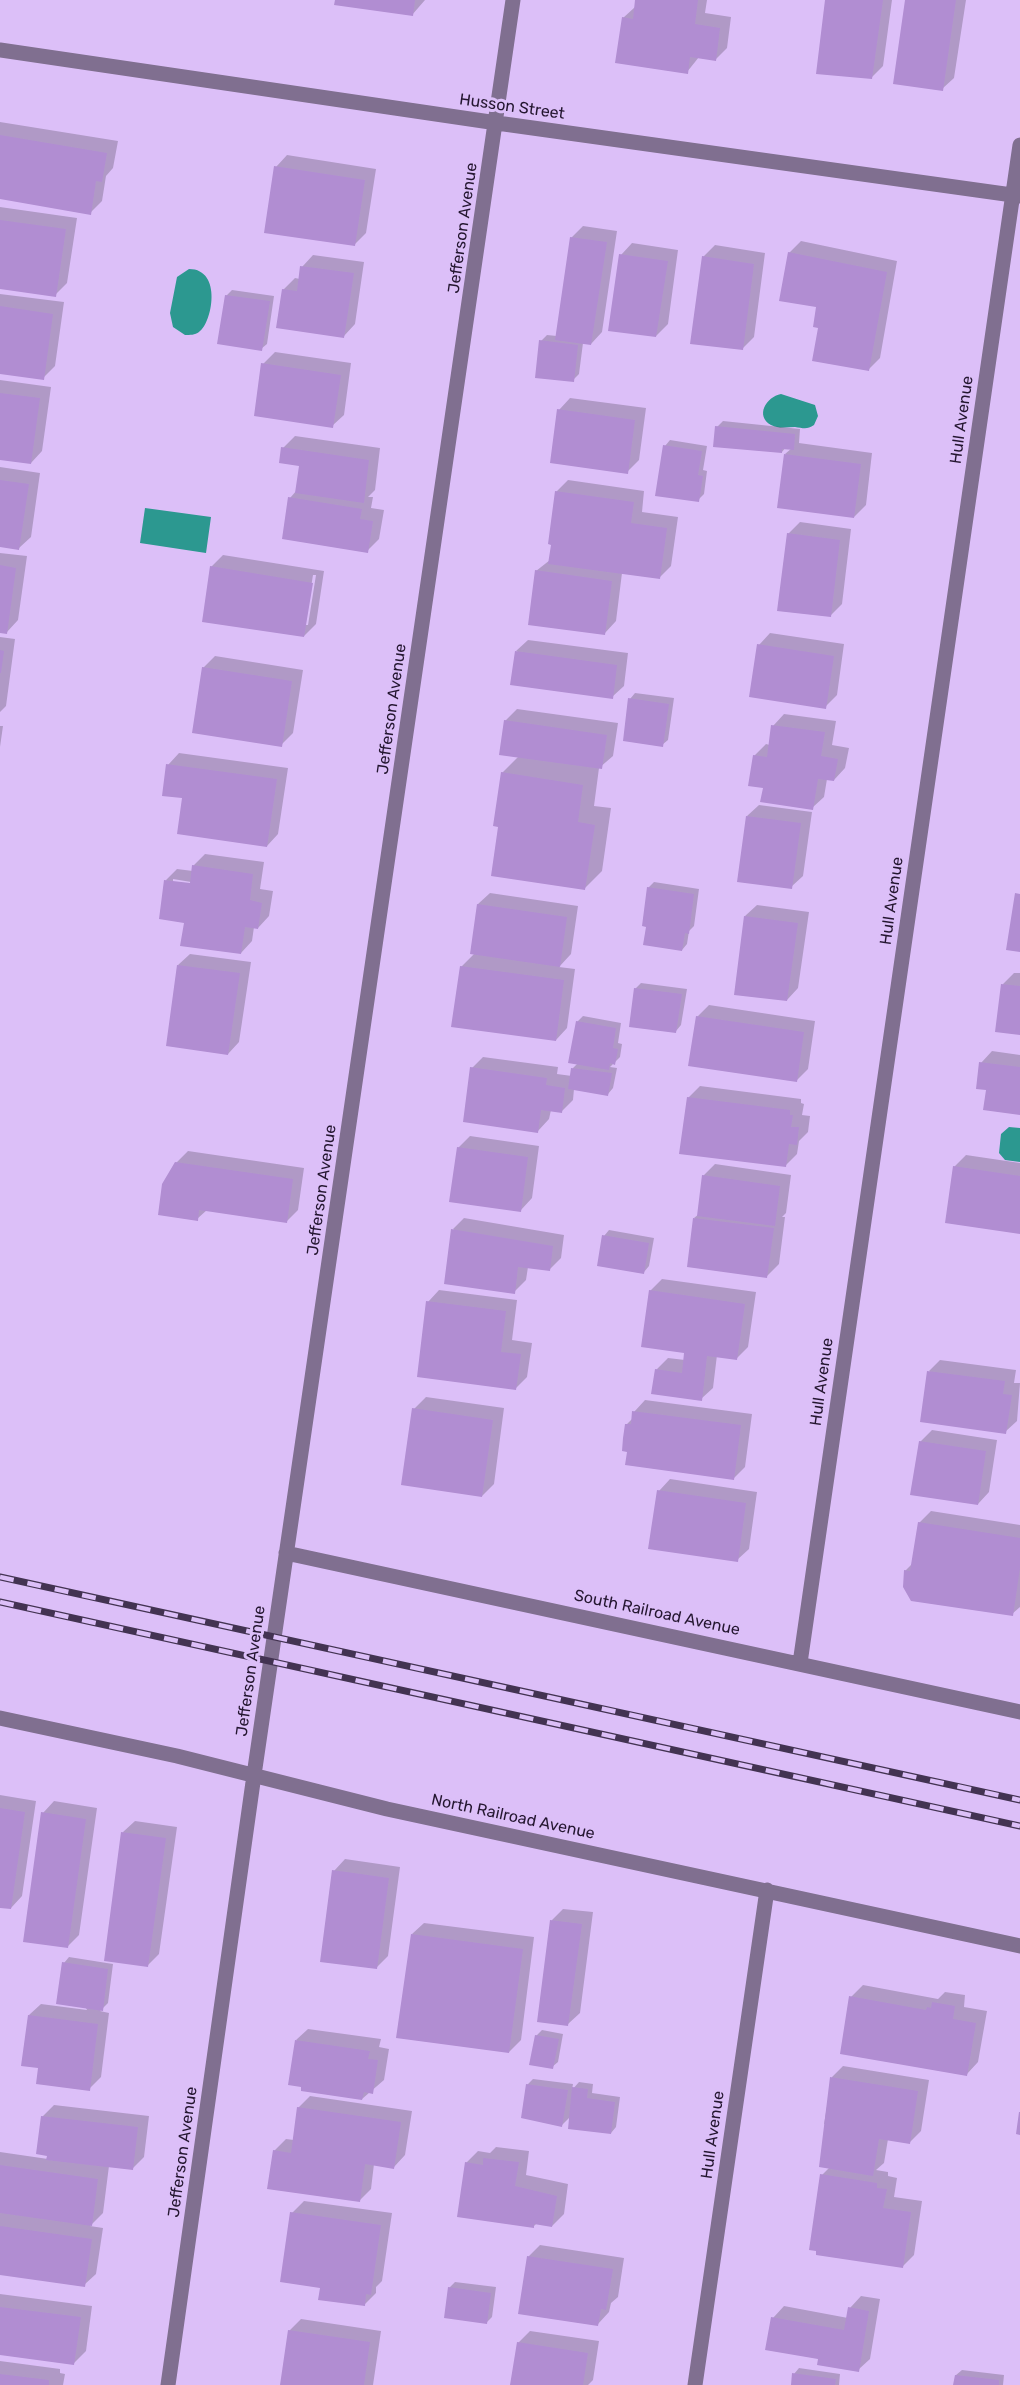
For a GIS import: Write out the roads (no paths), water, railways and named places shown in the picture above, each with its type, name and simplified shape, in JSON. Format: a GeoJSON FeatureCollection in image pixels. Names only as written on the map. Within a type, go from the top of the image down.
{"type":"FeatureCollection","features":[{"type":"Feature","properties":{"kind":"street","name":"Jefferson Avenue"},"geometry":{"type":"LineString","coordinates":[[168,2385],[286,1553],[497,123],[513,0]]}},
{"type":"Feature","properties":{"kind":"street","name":"Husson Street"},"geometry":{"type":"LineString","coordinates":[[0,50],[497,123],[1017,195]]}},
{"type":"Feature","properties":{"kind":"street","name":"Hull Avenue"},"geometry":{"type":"LineString","coordinates":[[800,1663],[1017,195],[1020,145]]}},
{"type":"Feature","properties":{"kind":"street","name":"South Railroad Avenue"},"geometry":{"type":"LineString","coordinates":[[286,1553],[1020,1712]]}},
{"type":"Feature","properties":{"kind":"street","name":"North Railroad Avenue"},"geometry":{"type":"LineString","coordinates":[[0,1718],[254,1775],[387,1809],[1020,1946]]}},
{"type":"Feature","properties":{"kind":"street","name":"Hull Avenue"},"geometry":{"type":"LineString","coordinates":[[695,2385],[767,1890]]}},
{"type":"Feature","properties":{"kind":"railway"},"geometry":{"type":"LineString","coordinates":[[0,1577],[1020,1800]]}},
{"type":"Feature","properties":{"kind":"railway"},"geometry":{"type":"LineString","coordinates":[[0,1602],[1020,1826]]}}]}
